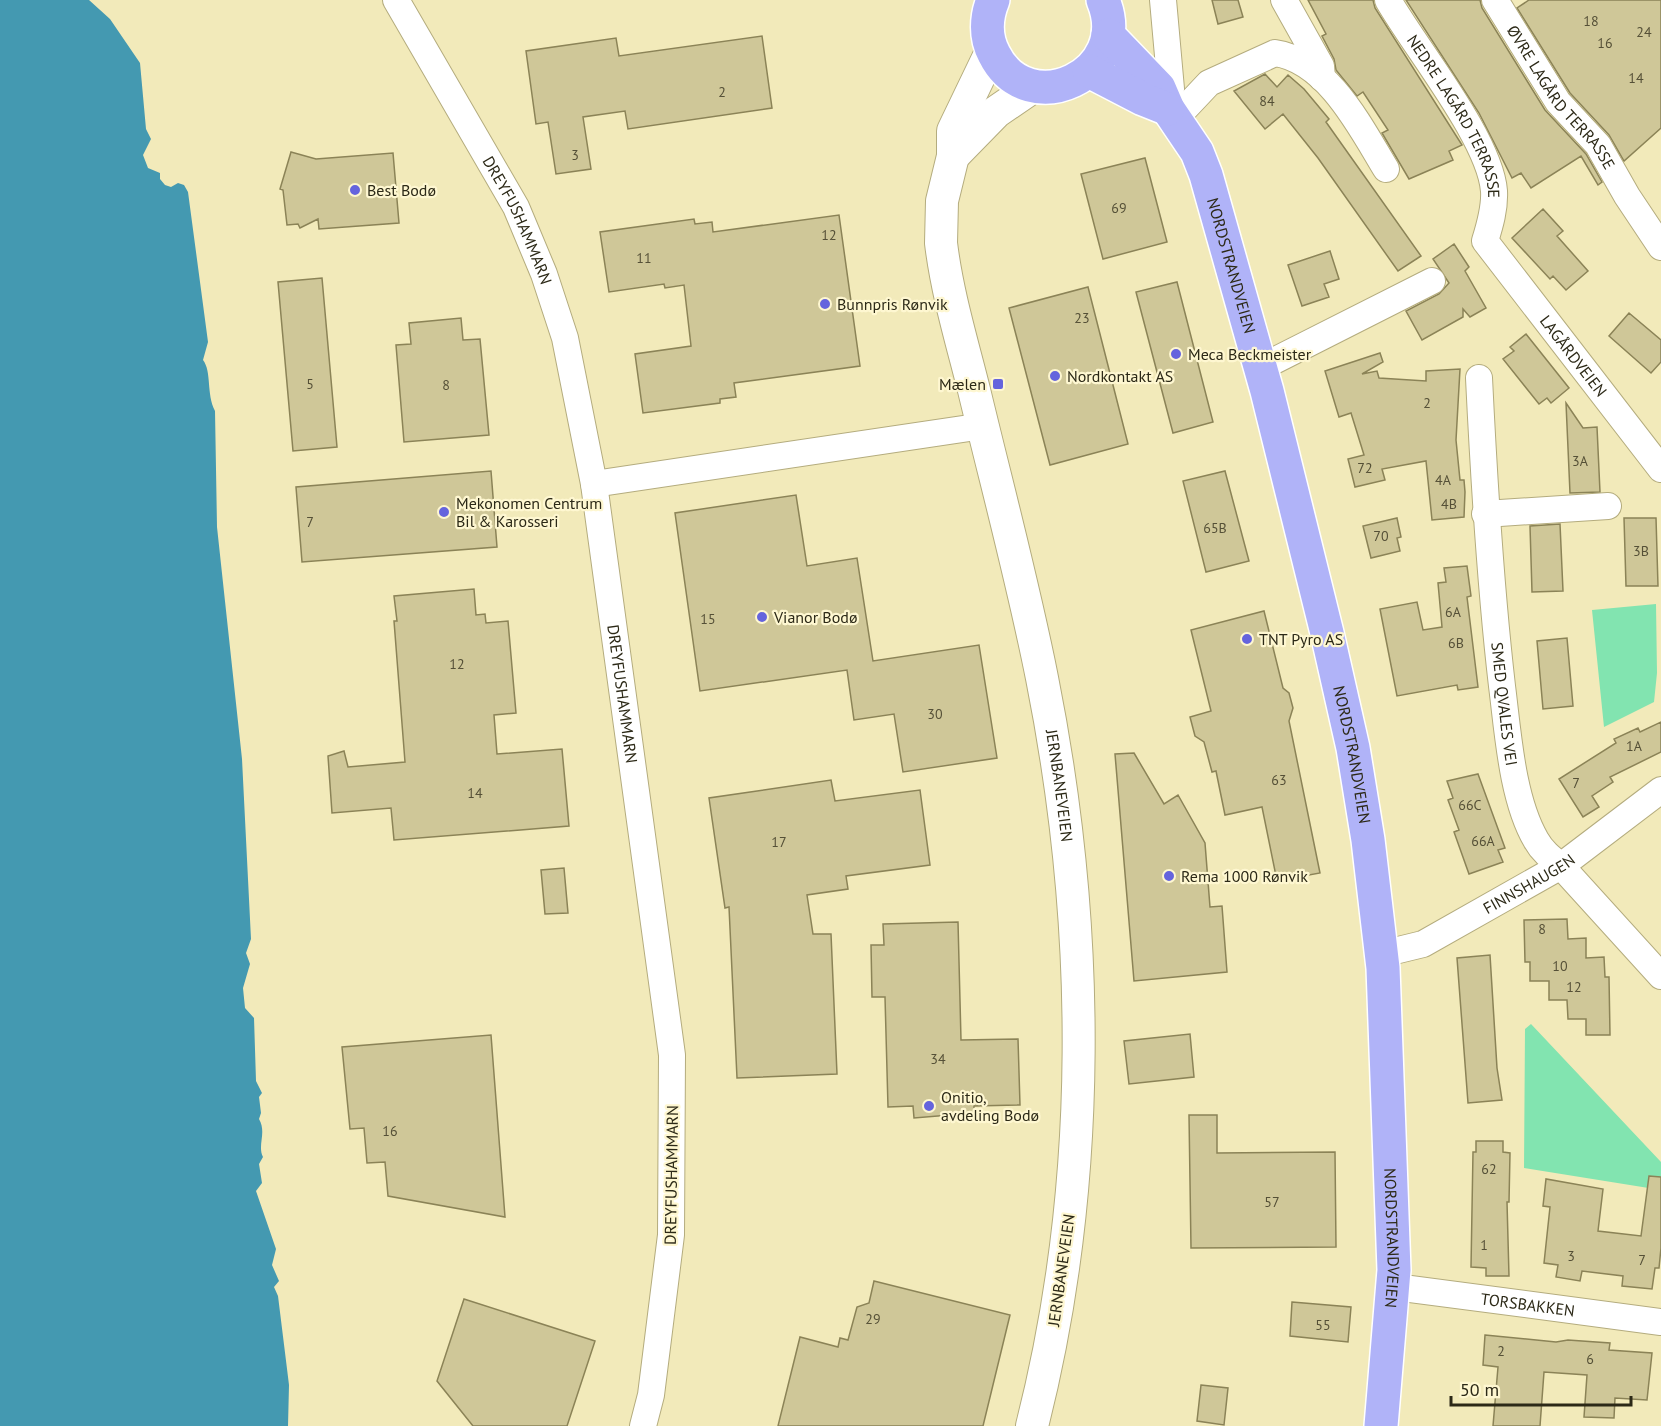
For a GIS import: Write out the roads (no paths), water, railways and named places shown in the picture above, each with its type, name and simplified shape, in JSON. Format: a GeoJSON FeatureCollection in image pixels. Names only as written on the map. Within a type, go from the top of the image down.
{"type":"FeatureCollection","features":[{"type":"Feature","properties":{"kind":"main road"},"geometry":{"type":"LineString","coordinates":[[993,0],[987,20],[992,50],[1008,72],[1034,86],[1066,85],[1089,71],[1101,57],[1108,35],[1108,20],[1103,0]]}},
{"type":"Feature","properties":{"kind":"main road","name":"NORDSTRANDVEIEN"},"geometry":{"type":"LineString","coordinates":[[1108,35],[1159,88],[1197,152],[1206,175],[1260,368],[1353,748],[1368,840],[1382,954],[1395,1287],[1381,1426]]}},
{"type":"Feature","properties":{"kind":"main road"},"geometry":{"type":"LineString","coordinates":[[1089,71],[1172,113]]}},
{"type":"Feature","properties":{"kind":"street","name":"DREYFUSHAMMARN"},"geometry":{"type":"LineString","coordinates":[[396,0],[516,207],[544,274],[565,338],[594,484],[672,1055],[671,1235],[654,1373],[644,1426]]}},
{"type":"Feature","properties":{"kind":"street"},"geometry":{"type":"LineString","coordinates":[[1162,0],[1172,113]]}},
{"type":"Feature","properties":{"kind":"street"},"geometry":{"type":"LineString","coordinates":[[1284,0],[1321,66],[1322,78]]}},
{"type":"Feature","properties":{"kind":"street","name":"NEDRE LAGÅRD TERRASSE"},"geometry":{"type":"LineString","coordinates":[[1388,0],[1480,144],[1487,160],[1494,192],[1494,207],[1485,241]]}},
{"type":"Feature","properties":{"kind":"street","name":"ØVRE LAGÅRD TERRASSE"},"geometry":{"type":"LineString","coordinates":[[1495,0],[1558,102],[1598,145],[1627,196],[1661,247]]}},
{"type":"Feature","properties":{"kind":"street","name":"JERNBANEVEIEN"},"geometry":{"type":"LineString","coordinates":[[992,50],[952,131],[952,156],[942,201],[940,243],[1042,677],[1069,841],[1079,1023],[1076,1143],[1067,1250],[1032,1426]]}},
{"type":"Feature","properties":{"kind":"street"},"geometry":{"type":"LineString","coordinates":[[1172,113],[1209,83],[1275,53],[1287,55],[1322,78],[1351,113],[1386,169]]}},
{"type":"Feature","properties":{"kind":"street"},"geometry":{"type":"LineString","coordinates":[[952,156],[996,112],[1034,86]]}},
{"type":"Feature","properties":{"kind":"street","name":"LAGÅRDVEIEN"},"geometry":{"type":"LineString","coordinates":[[1485,241],[1661,469]]}},
{"type":"Feature","properties":{"kind":"street"},"geometry":{"type":"LineString","coordinates":[[1260,368],[1432,281]]}},
{"type":"Feature","properties":{"kind":"street","name":"SMED QVALES VEI"},"geometry":{"type":"LineString","coordinates":[[1479,378],[1485,514],[1511,761],[1535,839],[1544,852],[1561,866],[1661,976]]}},
{"type":"Feature","properties":{"kind":"street"},"geometry":{"type":"LineString","coordinates":[[594,484],[983,426]]}},
{"type":"Feature","properties":{"kind":"street"},"geometry":{"type":"LineString","coordinates":[[1485,514],[1608,506]]}},
{"type":"Feature","properties":{"kind":"street","name":"FINNSHAUGEN"},"geometry":{"type":"LineString","coordinates":[[1382,954],[1423,944],[1561,866],[1661,790]]}},
{"type":"Feature","properties":{"kind":"street","name":"TORSBAKKEN"},"geometry":{"type":"LineString","coordinates":[[1395,1287],[1661,1322]]}},
{"type":"Feature","properties":{"kind":"water"},"geometry":{"type":"Polygon","coordinates":[[[0,0],[89,0],[110,19],[140,63],[146,129],[151,139],[143,155],[148,168],[160,173],[160,179],[165,185],[171,187],[178,183],[184,185],[188,192],[208,342],[203,360],[215,411],[217,527],[242,759],[251,939],[246,953],[250,964],[243,988],[245,1008],[254,1018],[256,1081],[262,1093],[259,1097],[261,1113],[259,1119],[262,1129],[261,1152],[263,1157],[259,1164],[262,1183],[256,1191],[276,1249],[272,1265],[279,1281],[274,1287],[278,1296],[289,1385],[288,1426],[0,1426],[0,0]]]}},
{"type":"Feature","properties":{"kind":"place","name":"Best Bodø"},"geometry":{"type":"Point","coordinates":[355,190]}},
{"type":"Feature","properties":{"kind":"place","name":"Bunnpris Rønvik"},"geometry":{"type":"Point","coordinates":[825,304]}},
{"type":"Feature","properties":{"kind":"place","name":"Meca Beckmeister"},"geometry":{"type":"Point","coordinates":[1176,354]}},
{"type":"Feature","properties":{"kind":"place","name":"Nordkontakt AS"},"geometry":{"type":"Point","coordinates":[1055,376]}},
{"type":"Feature","properties":{"kind":"place","name":"Mælen"},"geometry":{"type":"Point","coordinates":[998,384]}},
{"type":"Feature","properties":{"kind":"place","name":"Mekonomen Centrum Bil & Karosseri"},"geometry":{"type":"Point","coordinates":[444,512]}},
{"type":"Feature","properties":{"kind":"place","name":"Vianor Bodø"},"geometry":{"type":"Point","coordinates":[762,617]}},
{"type":"Feature","properties":{"kind":"place","name":"TNT Pyro AS"},"geometry":{"type":"Point","coordinates":[1247,639]}},
{"type":"Feature","properties":{"kind":"place","name":"Rema 1000 Rønvik"},"geometry":{"type":"Point","coordinates":[1169,876]}},
{"type":"Feature","properties":{"kind":"place","name":"Onitio, avdeling Bodø"},"geometry":{"type":"Point","coordinates":[929,1106]}}]}
